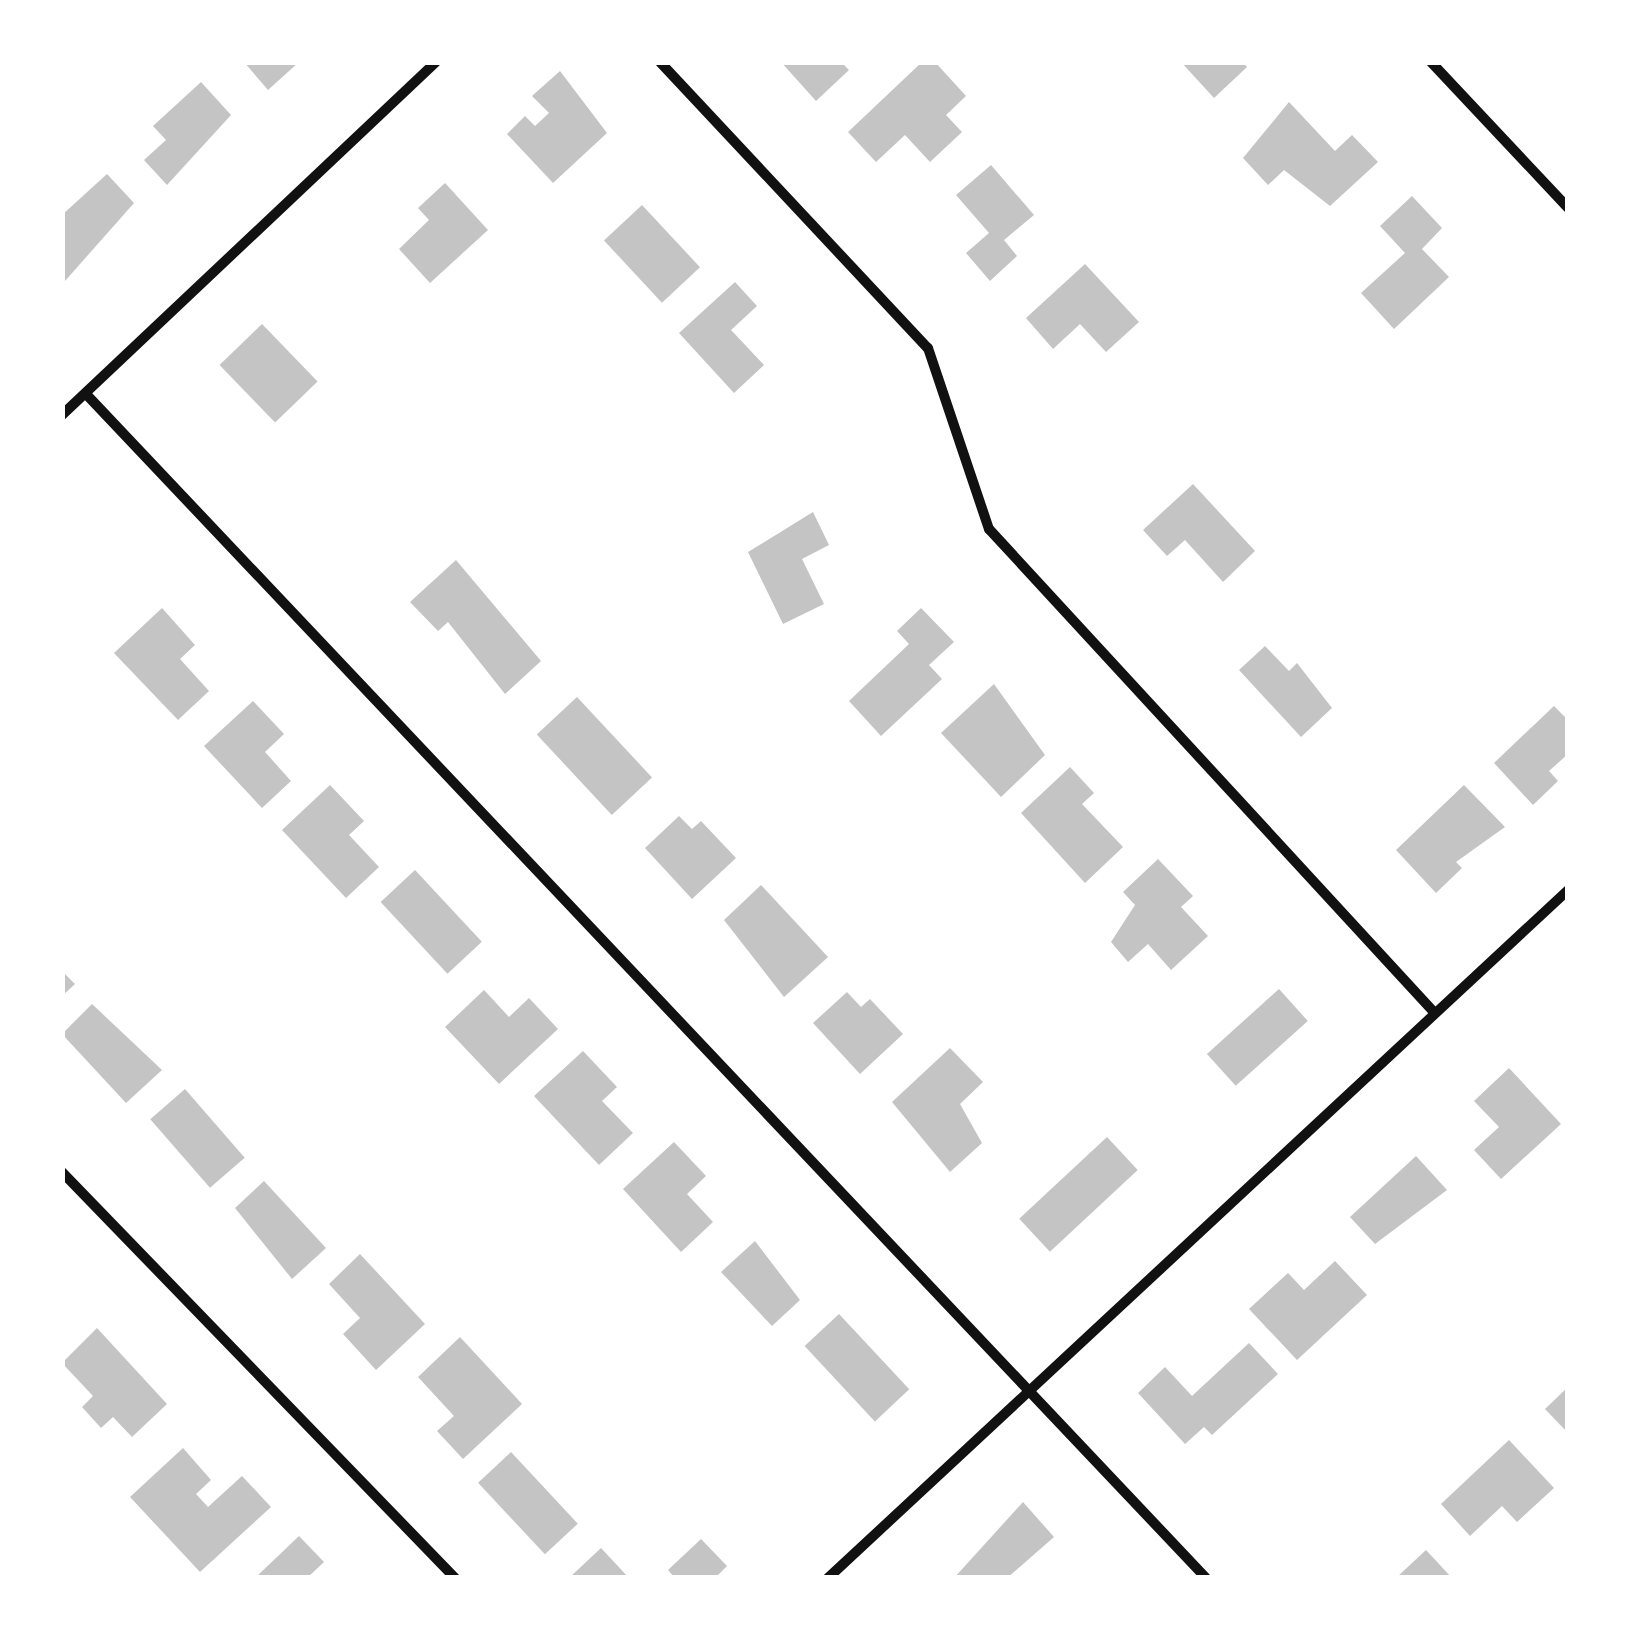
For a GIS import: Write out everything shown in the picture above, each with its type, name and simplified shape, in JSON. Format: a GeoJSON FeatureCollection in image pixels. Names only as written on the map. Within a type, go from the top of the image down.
{"type":"FeatureCollection","features":[{"type":"Feature","properties":{"kind":"street"},"geometry":{"type":"LineString","coordinates":[[62,416],[436,62]]}},
{"type":"Feature","properties":{"kind":"street"},"geometry":{"type":"LineString","coordinates":[[660,62],[928,348],[990,529],[1432,1010]]}},
{"type":"Feature","properties":{"kind":"street"},"geometry":{"type":"LineString","coordinates":[[1431,62],[1568,208]]}},
{"type":"Feature","properties":{"kind":"street"},"geometry":{"type":"LineString","coordinates":[[86,394],[1206,1578]]}},
{"type":"Feature","properties":{"kind":"street"},"geometry":{"type":"LineString","coordinates":[[828,1578],[1023,1388],[1432,1010],[1568,890]]}},
{"type":"Feature","properties":{"kind":"street"},"geometry":{"type":"LineString","coordinates":[[62,1172],[455,1578]]}},
{"type":"Feature","properties":{"kind":"building"},"geometry":{"type":"Polygon","coordinates":[[[244,62],[299,62],[268,90],[244,62]]]}},
{"type":"Feature","properties":{"kind":"building"},"geometry":{"type":"Polygon","coordinates":[[[781,62],[841,62],[849,70],[816,101],[781,62]]]}},
{"type":"Feature","properties":{"kind":"building"},"geometry":{"type":"Polygon","coordinates":[[[922,62],[935,62],[966,96],[946,115],[962,132],[930,162],[905,135],[876,162],[848,132],[922,62]]]}},
{"type":"Feature","properties":{"kind":"building"},"geometry":{"type":"Polygon","coordinates":[[[1181,62],[1243,62],[1247,67],[1214,98],[1181,62]]]}},
{"type":"Feature","properties":{"kind":"building"},"geometry":{"type":"Polygon","coordinates":[[[560,71],[607,133],[553,183],[507,134],[525,116],[535,126],[549,113],[532,96],[560,71]]]}},
{"type":"Feature","properties":{"kind":"building"},"geometry":{"type":"Polygon","coordinates":[[[201,82],[231,115],[167,185],[144,160],[166,140],[153,126],[201,82]]]}},
{"type":"Feature","properties":{"kind":"building"},"geometry":{"type":"Polygon","coordinates":[[[1289,102],[1335,151],[1352,135],[1378,162],[1330,206],[1284,170],[1268,185],[1243,158],[1289,102]]]}},
{"type":"Feature","properties":{"kind":"building"},"geometry":{"type":"Polygon","coordinates":[[[991,165],[1034,215],[1004,240],[1017,256],[990,281],[966,253],[989,233],[956,195],[991,165]]]}},
{"type":"Feature","properties":{"kind":"building"},"geometry":{"type":"Polygon","coordinates":[[[107,174],[134,203],[65,281],[62,215],[107,174]]]}},
{"type":"Feature","properties":{"kind":"building"},"geometry":{"type":"Polygon","coordinates":[[[445,183],[488,230],[430,283],[399,249],[429,220],[418,208],[445,183]]]}},
{"type":"Feature","properties":{"kind":"building"},"geometry":{"type":"Polygon","coordinates":[[[1412,196],[1442,228],[1422,249],[1449,277],[1394,329],[1361,293],[1405,253],[1380,226],[1412,196]]]}},
{"type":"Feature","properties":{"kind":"building"},"geometry":{"type":"Polygon","coordinates":[[[642,205],[700,267],[662,303],[604,240],[642,205]]]}},
{"type":"Feature","properties":{"kind":"building"},"geometry":{"type":"Polygon","coordinates":[[[1085,264],[1139,322],[1106,352],[1080,324],[1053,349],[1026,318],[1085,264]]]}},
{"type":"Feature","properties":{"kind":"building"},"geometry":{"type":"Polygon","coordinates":[[[735,282],[757,306],[731,330],[764,365],[734,393],[679,333],[735,282]]]}},
{"type":"Feature","properties":{"kind":"building"},"geometry":{"type":"Polygon","coordinates":[[[262,324],[318,382],[275,423],[220,365],[262,324]]]}},
{"type":"Feature","properties":{"kind":"building"},"geometry":{"type":"Polygon","coordinates":[[[1193,484],[1255,551],[1223,582],[1185,540],[1167,556],[1143,530],[1193,484]]]}},
{"type":"Feature","properties":{"kind":"building"},"geometry":{"type":"Polygon","coordinates":[[[813,512],[829,545],[802,559],[824,604],[783,624],[748,552],[813,512]]]}},
{"type":"Feature","properties":{"kind":"building"},"geometry":{"type":"Polygon","coordinates":[[[456,560],[541,661],[505,694],[448,622],[438,631],[410,602],[456,560]]]}},
{"type":"Feature","properties":{"kind":"building"},"geometry":{"type":"Polygon","coordinates":[[[162,608],[195,645],[180,659],[209,691],[178,720],[114,653],[162,608]]]}},
{"type":"Feature","properties":{"kind":"building"},"geometry":{"type":"Polygon","coordinates":[[[921,608],[954,642],[929,665],[942,679],[881,736],[849,701],[909,644],[897,631],[921,608]]]}},
{"type":"Feature","properties":{"kind":"building"},"geometry":{"type":"Polygon","coordinates":[[[1265,646],[1289,671],[1297,663],[1332,708],[1301,737],[1239,670],[1265,646]]]}},
{"type":"Feature","properties":{"kind":"building"},"geometry":{"type":"Polygon","coordinates":[[[994,684],[1045,755],[1001,797],[941,733],[994,684]]]}},
{"type":"Feature","properties":{"kind":"building"},"geometry":{"type":"Polygon","coordinates":[[[577,697],[652,777],[612,815],[537,735],[577,697]]]}},
{"type":"Feature","properties":{"kind":"building"},"geometry":{"type":"Polygon","coordinates":[[[253,701],[284,734],[265,752],[291,781],[262,808],[204,746],[253,701]]]}},
{"type":"Feature","properties":{"kind":"building"},"geometry":{"type":"Polygon","coordinates":[[[1554,706],[1568,720],[1568,754],[1549,771],[1558,781],[1533,805],[1494,763],[1554,706]]]}},
{"type":"Feature","properties":{"kind":"building"},"geometry":{"type":"Polygon","coordinates":[[[1070,767],[1094,793],[1082,804],[1123,847],[1085,883],[1021,813],[1070,767]]]}},
{"type":"Feature","properties":{"kind":"building"},"geometry":{"type":"Polygon","coordinates":[[[330,785],[364,821],[349,835],[379,867],[346,898],[282,830],[330,785]]]}},
{"type":"Feature","properties":{"kind":"building"},"geometry":{"type":"Polygon","coordinates":[[[1464,785],[1505,827],[1456,862],[1462,868],[1436,893],[1396,850],[1464,785]]]}},
{"type":"Feature","properties":{"kind":"building"},"geometry":{"type":"Polygon","coordinates":[[[679,816],[692,829],[701,821],[736,858],[692,899],[645,848],[679,816]]]}},
{"type":"Feature","properties":{"kind":"building"},"geometry":{"type":"Polygon","coordinates":[[[1158,859],[1193,896],[1181,907],[1208,936],[1171,970],[1148,944],[1128,962],[1111,942],[1135,905],[1123,892],[1158,859]]]}},
{"type":"Feature","properties":{"kind":"building"},"geometry":{"type":"Polygon","coordinates":[[[415,870],[482,942],[447,974],[381,902],[415,870]]]}},
{"type":"Feature","properties":{"kind":"building"},"geometry":{"type":"Polygon","coordinates":[[[761,885],[828,957],[784,997],[724,920],[761,885]]]}},
{"type":"Feature","properties":{"kind":"building"},"geometry":{"type":"Polygon","coordinates":[[[62,971],[75,984],[62,996],[62,971]]]}},
{"type":"Feature","properties":{"kind":"building"},"geometry":{"type":"Polygon","coordinates":[[[1279,989],[1308,1021],[1236,1086],[1207,1054],[1279,989]]]}},
{"type":"Feature","properties":{"kind":"building"},"geometry":{"type":"Polygon","coordinates":[[[484,990],[509,1017],[529,998],[558,1029],[499,1084],[445,1027],[484,990]]]}},
{"type":"Feature","properties":{"kind":"building"},"geometry":{"type":"Polygon","coordinates":[[[847,992],[861,1007],[870,999],[903,1034],[860,1074],[813,1023],[847,992]]]}},
{"type":"Feature","properties":{"kind":"building"},"geometry":{"type":"Polygon","coordinates":[[[92,1004],[162,1070],[126,1103],[62,1034],[92,1004]]]}},
{"type":"Feature","properties":{"kind":"building"},"geometry":{"type":"Polygon","coordinates":[[[950,1048],[983,1082],[960,1104],[982,1143],[950,1172],[892,1102],[950,1048]]]}},
{"type":"Feature","properties":{"kind":"building"},"geometry":{"type":"Polygon","coordinates":[[[583,1051],[617,1087],[602,1101],[633,1133],[599,1165],[534,1096],[583,1051]]]}},
{"type":"Feature","properties":{"kind":"building"},"geometry":{"type":"Polygon","coordinates":[[[1509,1068],[1561,1124],[1501,1179],[1474,1150],[1499,1127],[1474,1101],[1509,1068]]]}},
{"type":"Feature","properties":{"kind":"building"},"geometry":{"type":"Polygon","coordinates":[[[185,1089],[245,1158],[210,1188],[150,1119],[185,1089]]]}},
{"type":"Feature","properties":{"kind":"building"},"geometry":{"type":"Polygon","coordinates":[[[1107,1137],[1138,1170],[1050,1252],[1019,1219],[1107,1137]]]}},
{"type":"Feature","properties":{"kind":"building"},"geometry":{"type":"Polygon","coordinates":[[[674,1142],[706,1176],[687,1194],[713,1222],[681,1252],[623,1189],[674,1142]]]}},
{"type":"Feature","properties":{"kind":"building"},"geometry":{"type":"Polygon","coordinates":[[[1416,1156],[1447,1190],[1375,1244],[1350,1217],[1416,1156]]]}},
{"type":"Feature","properties":{"kind":"building"},"geometry":{"type":"Polygon","coordinates":[[[264,1181],[326,1248],[292,1279],[235,1208],[264,1181]]]}},
{"type":"Feature","properties":{"kind":"building"},"geometry":{"type":"Polygon","coordinates":[[[755,1241],[800,1300],[772,1326],[721,1272],[755,1241]]]}},
{"type":"Feature","properties":{"kind":"building"},"geometry":{"type":"Polygon","coordinates":[[[360,1254],[425,1324],[376,1370],[343,1334],[360,1318],[329,1284],[360,1254]]]}},
{"type":"Feature","properties":{"kind":"building"},"geometry":{"type":"Polygon","coordinates":[[[1335,1261],[1367,1295],[1297,1360],[1249,1309],[1288,1273],[1304,1290],[1335,1261]]]}},
{"type":"Feature","properties":{"kind":"building"},"geometry":{"type":"Polygon","coordinates":[[[839,1314],[909,1389],[875,1421],[805,1346],[839,1314]]]}},
{"type":"Feature","properties":{"kind":"building"},"geometry":{"type":"Polygon","coordinates":[[[97,1328],[167,1404],[132,1437],[113,1417],[101,1428],[82,1407],[93,1396],[62,1363],[97,1328]]]}},
{"type":"Feature","properties":{"kind":"building"},"geometry":{"type":"Polygon","coordinates":[[[460,1337],[522,1404],[463,1459],[437,1431],[454,1416],[418,1377],[460,1337]]]}},
{"type":"Feature","properties":{"kind":"building"},"geometry":{"type":"Polygon","coordinates":[[[1249,1343],[1278,1374],[1212,1435],[1204,1427],[1185,1444],[1138,1393],[1165,1367],[1192,1396],[1249,1343]]]}},
{"type":"Feature","properties":{"kind":"building"},"geometry":{"type":"Polygon","coordinates":[[[1568,1387],[1568,1433],[1545,1409],[1568,1387]]]}},
{"type":"Feature","properties":{"kind":"building"},"geometry":{"type":"Polygon","coordinates":[[[1509,1440],[1554,1488],[1517,1522],[1502,1506],[1470,1536],[1441,1504],[1509,1440]]]}},
{"type":"Feature","properties":{"kind":"building"},"geometry":{"type":"Polygon","coordinates":[[[183,1448],[211,1480],[196,1494],[208,1507],[242,1476],[271,1507],[200,1572],[130,1497],[183,1448]]]}},
{"type":"Feature","properties":{"kind":"building"},"geometry":{"type":"Polygon","coordinates":[[[511,1452],[578,1524],[545,1554],[478,1483],[511,1452]]]}},
{"type":"Feature","properties":{"kind":"building"},"geometry":{"type":"Polygon","coordinates":[[[1023,1502],[1054,1537],[1007,1578],[954,1578],[1023,1502]]]}},
{"type":"Feature","properties":{"kind":"building"},"geometry":{"type":"Polygon","coordinates":[[[299,1536],[324,1562],[307,1578],[255,1578],[299,1536]]]}},
{"type":"Feature","properties":{"kind":"building"},"geometry":{"type":"Polygon","coordinates":[[[701,1539],[727,1566],[715,1578],[675,1578],[668,1570],[701,1539]]]}},
{"type":"Feature","properties":{"kind":"building"},"geometry":{"type":"Polygon","coordinates":[[[601,1548],[629,1578],[569,1578],[601,1548]]]}},
{"type":"Feature","properties":{"kind":"building"},"geometry":{"type":"Polygon","coordinates":[[[1426,1550],[1452,1578],[1396,1578],[1426,1550]]]}}]}
